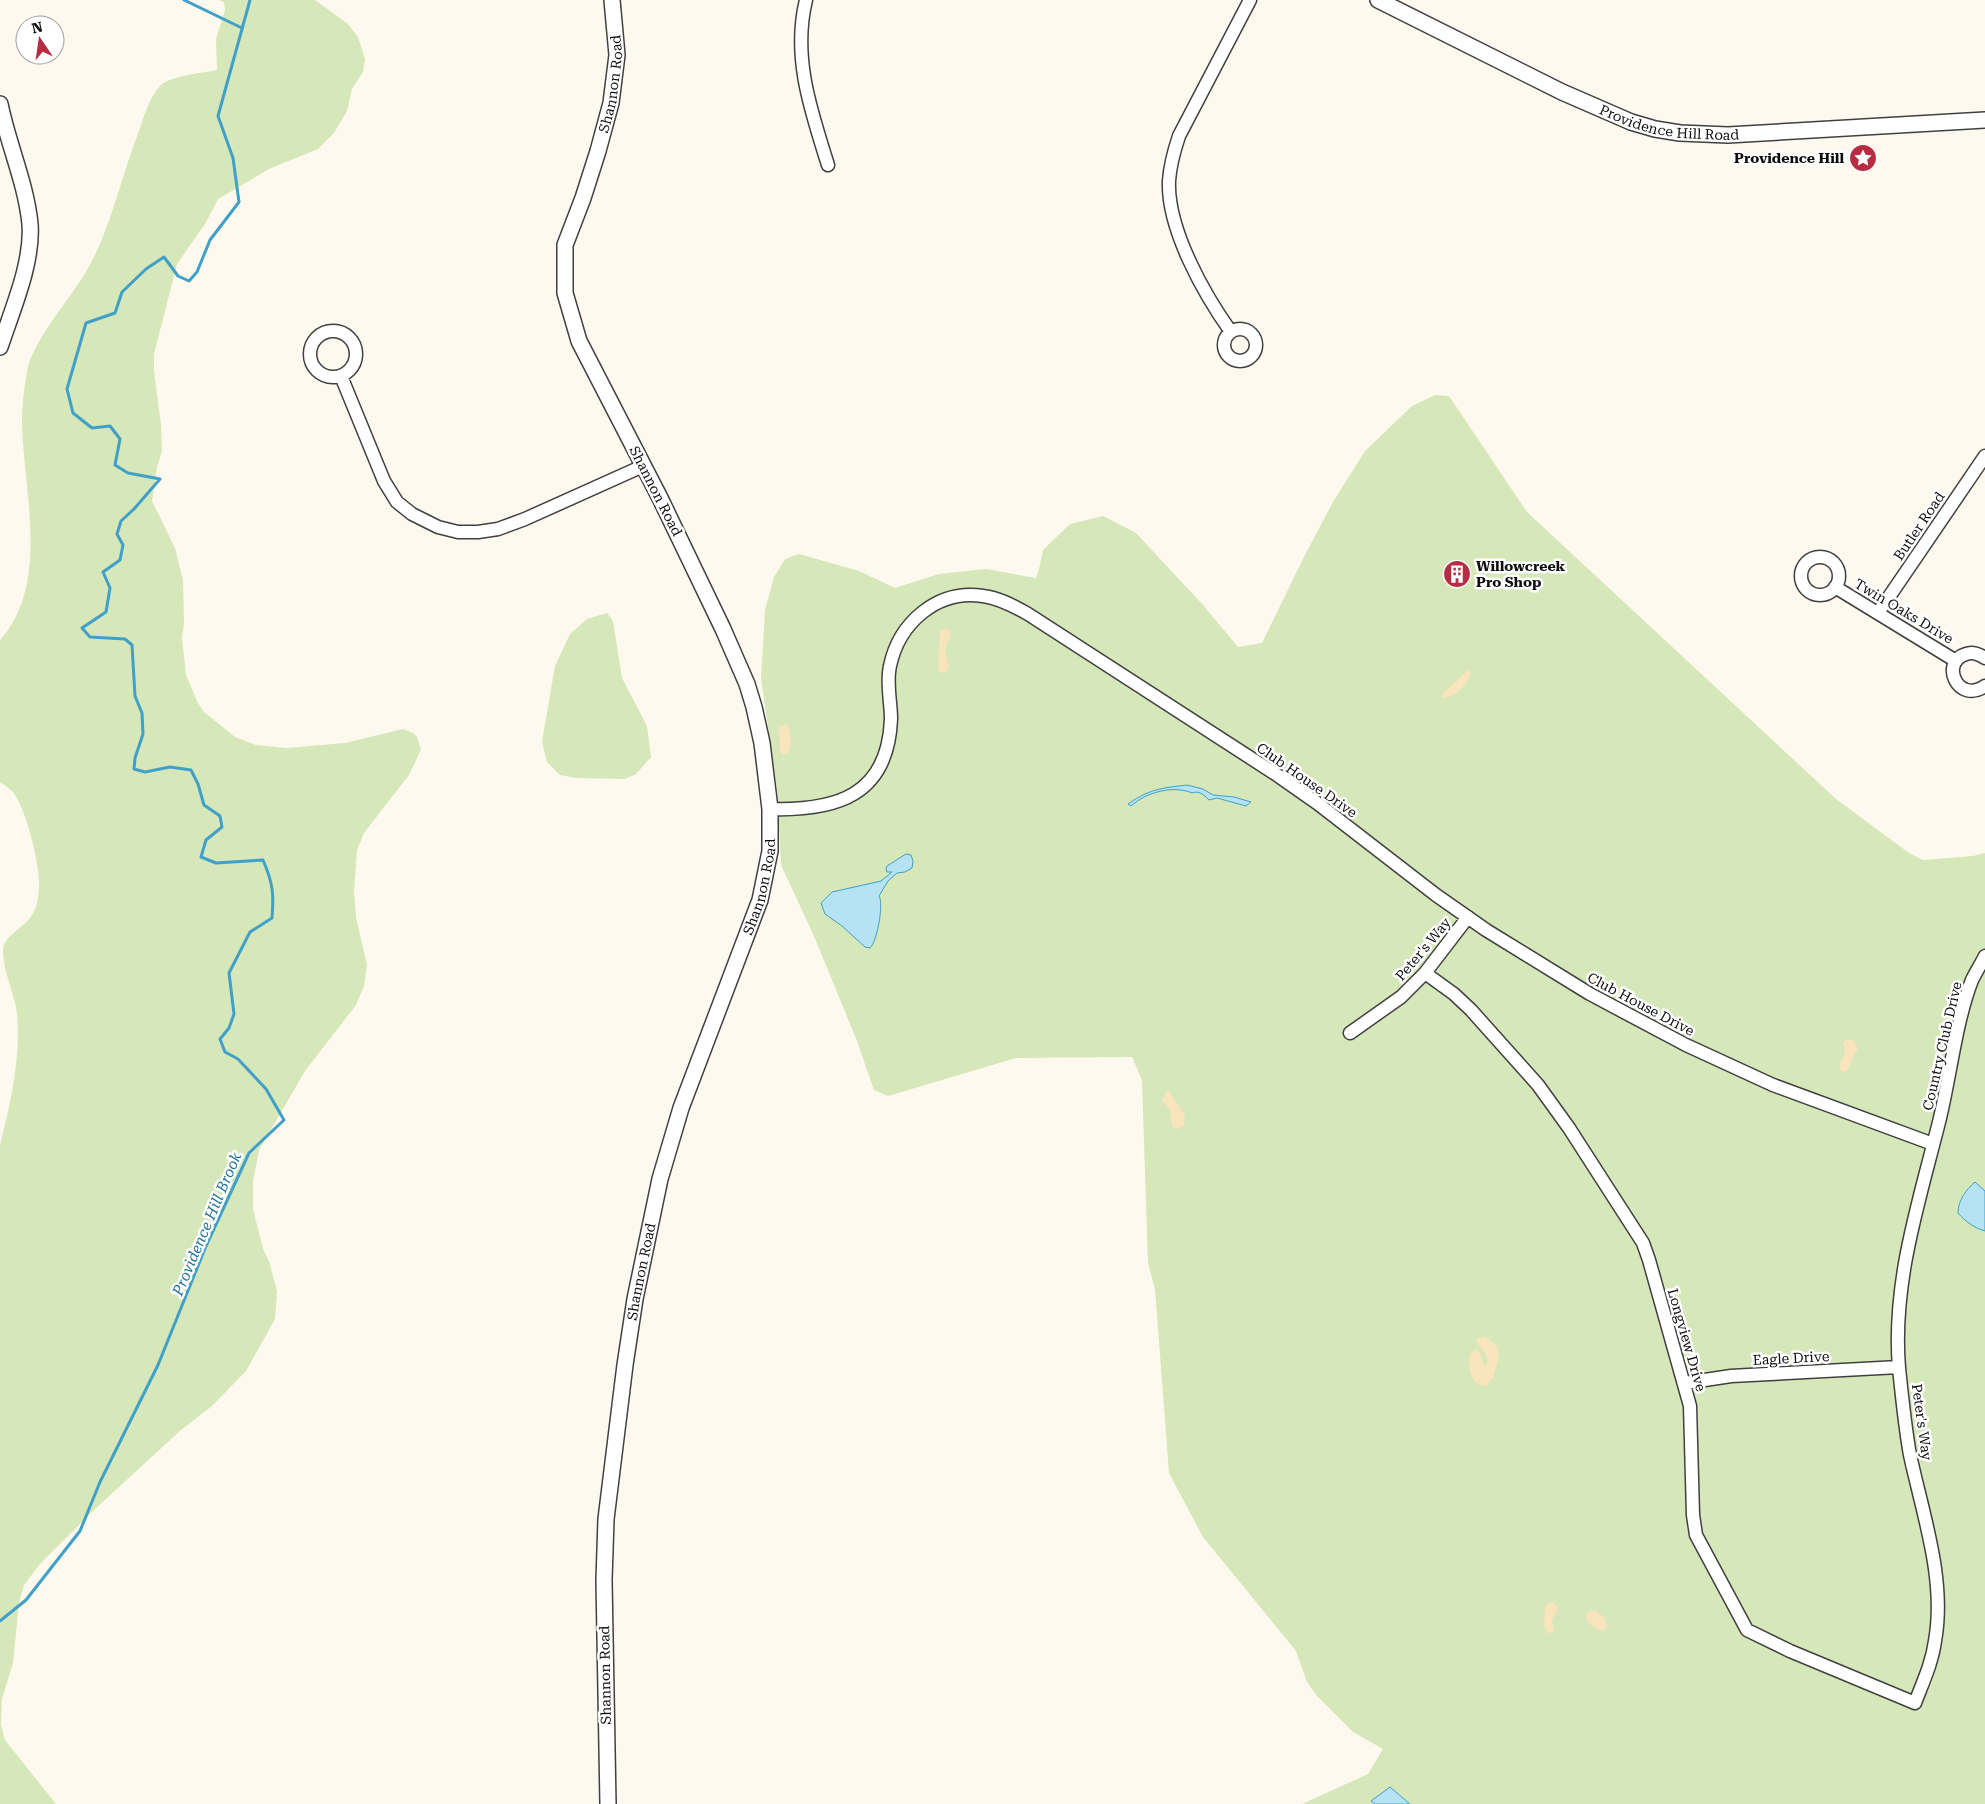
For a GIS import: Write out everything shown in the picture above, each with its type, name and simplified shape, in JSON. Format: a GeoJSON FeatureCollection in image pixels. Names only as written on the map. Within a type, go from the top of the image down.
{"type":"FeatureCollection","features":[{"type":"Feature","properties":{"kind":"street","name":"Shannon Road"},"geometry":{"type":"LineString","coordinates":[[608,1804],[604,1599],[606,1518],[625,1365],[660,1179],[678,1117],[762,892],[770,851],[770,810],[762,743],[747,684],[723,629],[643,466],[578,341],[565,293],[564,245],[583,198],[610,103],[617,55],[612,0]]}},
{"type":"Feature","properties":{"kind":"street"},"geometry":{"type":"LineString","coordinates":[[806,0],[802,43],[804,81],[810,108],[828,165]]}},
{"type":"Feature","properties":{"kind":"street"},"geometry":{"type":"LineString","coordinates":[[1231,332],[1206,294],[1187,255],[1172,207],[1169,183],[1171,159],[1179,136],[1250,0]]}},
{"type":"Feature","properties":{"kind":"street","name":"Providence Hill Road"},"geometry":{"type":"LineString","coordinates":[[1378,0],[1562,92],[1607,112],[1655,129],[1680,133],[1728,135],[1873,125],[1985,120]]}},
{"type":"Feature","properties":{"kind":"street"},"geometry":{"type":"LineString","coordinates":[[0,104],[5,130],[24,189],[30,225],[27,261],[0,347]]}},
{"type":"Feature","properties":{"kind":"street"},"geometry":{"type":"LineString","coordinates":[[341,376],[388,488],[397,502],[412,514],[438,527],[458,532],[498,529],[525,519],[643,466]]}},
{"type":"Feature","properties":{"kind":"street","name":"Butler Road"},"geometry":{"type":"LineString","coordinates":[[1878,613],[1985,456]]}},
{"type":"Feature","properties":{"kind":"street","name":"Twin Oaks Drive"},"geometry":{"type":"LineString","coordinates":[[1835,587],[1956,661]]}},
{"type":"Feature","properties":{"kind":"street","name":"Club House Drive"},"geometry":{"type":"LineString","coordinates":[[770,810],[817,808],[843,801],[864,787],[879,768],[888,744],[891,718],[889,668],[895,645],[908,625],[926,609],[947,599],[959,596],[982,595],[1006,602],[1028,614],[1270,770],[1317,803],[1436,895],[1548,969],[1590,994],[1686,1045],[1773,1086],[1933,1144]]}},
{"type":"Feature","properties":{"kind":"street","name":"Twin Oaks Drive"},"geometry":{"type":"LineString","coordinates":[[1985,658],[1977,653],[1969,653],[1962,656],[1956,661],[1953,672],[1955,680],[1960,686],[1971,691],[1979,690],[1985,686]]}},
{"type":"Feature","properties":{"kind":"street","name":"Peter's Way"},"geometry":{"type":"LineString","coordinates":[[1350,1033],[1401,997],[1425,973],[1468,917]]}},
{"type":"Feature","properties":{"kind":"street","name":"Country Club Drive"},"geometry":{"type":"LineString","coordinates":[[1933,1144],[1965,1001],[1973,979],[1985,956]]}},
{"type":"Feature","properties":{"kind":"street","name":"Longview Drive"},"geometry":{"type":"LineString","coordinates":[[1425,973],[1472,1010],[1538,1085],[1635,1229],[1649,1260],[1690,1406],[1692,1514],[1696,1535],[1747,1630],[1790,1651],[1914,1703]]}},
{"type":"Feature","properties":{"kind":"street","name":"Peter's Way"},"geometry":{"type":"LineString","coordinates":[[1914,1703],[1930,1667],[1936,1640],[1938,1603],[1931,1550],[1910,1452],[1899,1367],[1898,1320],[1903,1272],[1933,1144]]}},
{"type":"Feature","properties":{"kind":"street","name":"Eagle Drive"},"geometry":{"type":"LineString","coordinates":[[1685,1383],[1739,1376],[1899,1367]]}},
{"type":"Feature","properties":{"kind":"green space"},"geometry":{"type":"Polygon","coordinates":[[[219,0],[315,0],[348,24],[358,37],[365,59],[363,72],[352,89],[347,111],[334,133],[318,149],[269,169],[218,199],[205,224],[177,264],[154,354],[162,451],[157,467],[152,501],[175,548],[183,580],[184,623],[182,638],[186,675],[204,712],[235,737],[256,745],[287,748],[345,743],[403,729],[417,737],[421,750],[409,775],[364,833],[357,850],[354,892],[356,917],[367,965],[364,986],[356,1005],[305,1071],[259,1150],[253,1181],[253,1209],[263,1249],[269,1261],[277,1291],[275,1319],[246,1371],[212,1406],[181,1430],[95,1509],[40,1564],[24,1585],[19,1603],[13,1663],[2,1699],[1,1724],[5,1740],[56,1804],[0,1804],[0,1145],[14,1079],[18,1046],[16,1006],[5,968],[3,953],[6,941],[34,912],[39,893],[39,877],[35,851],[27,823],[12,791],[0,782],[0,640],[16,617],[25,591],[30,564],[29,506],[22,421],[24,391],[30,360],[36,348],[86,272],[95,255],[109,221],[145,113],[153,96],[160,86],[171,80],[217,70],[216,39],[225,10],[224,2],[219,0]]]}},
{"type":"Feature","properties":{"kind":"green space"},"geometry":{"type":"Polygon","coordinates":[[[1435,395],[1449,396],[1527,512],[1836,799],[1909,853],[1923,860],[1973,856],[1985,853],[1985,1804],[1302,1804],[1368,1774],[1383,1749],[1353,1732],[1317,1696],[1307,1682],[1296,1651],[1203,1537],[1169,1473],[1155,1289],[1148,1263],[1142,1080],[1132,1057],[1016,1058],[888,1096],[874,1090],[857,1041],[814,936],[781,865],[777,789],[761,678],[765,610],[774,577],[785,559],[799,554],[859,571],[895,588],[939,574],[986,569],[1036,578],[1043,550],[1070,524],[1103,516],[1136,533],[1203,605],[1238,647],[1262,643],[1333,502],[1365,451],[1412,406],[1435,395]]]}},
{"type":"Feature","properties":{"kind":"green space"},"geometry":{"type":"Polygon","coordinates":[[[607,613],[613,621],[622,678],[647,726],[651,757],[636,774],[625,779],[576,778],[560,775],[547,762],[542,742],[555,666],[570,634],[587,619],[607,613]]]}},
{"type":"Feature","properties":{"kind":"sand"},"geometry":{"type":"Polygon","coordinates":[[[945,628],[949,630],[951,635],[945,649],[949,668],[945,673],[942,673],[938,670],[940,631],[945,628]]]}},
{"type":"Feature","properties":{"kind":"sand"},"geometry":{"type":"Polygon","coordinates":[[[1468,670],[1471,672],[1470,677],[1464,686],[1451,696],[1442,698],[1443,693],[1468,670]]]}},
{"type":"Feature","properties":{"kind":"sand"},"geometry":{"type":"Polygon","coordinates":[[[787,724],[791,743],[787,754],[783,755],[780,752],[779,728],[787,724]]]}},
{"type":"Feature","properties":{"kind":"sand"},"geometry":{"type":"Polygon","coordinates":[[[1847,1039],[1854,1041],[1858,1049],[1847,1071],[1843,1072],[1840,1070],[1840,1064],[1845,1052],[1843,1043],[1847,1039]]]}},
{"type":"Feature","properties":{"kind":"sand"},"geometry":{"type":"Polygon","coordinates":[[[1166,1092],[1170,1092],[1183,1112],[1184,1125],[1176,1130],[1172,1126],[1170,1110],[1162,1100],[1166,1092]]]}},
{"type":"Feature","properties":{"kind":"sand"},"geometry":{"type":"Polygon","coordinates":[[[1484,1337],[1495,1345],[1499,1354],[1493,1378],[1487,1386],[1477,1384],[1471,1375],[1469,1364],[1470,1354],[1476,1349],[1481,1354],[1484,1365],[1486,1365],[1486,1355],[1476,1342],[1477,1339],[1484,1337]]]}},
{"type":"Feature","properties":{"kind":"sand"},"geometry":{"type":"Polygon","coordinates":[[[1552,1602],[1558,1609],[1552,1620],[1554,1630],[1549,1634],[1544,1627],[1545,1607],[1552,1602]]]}},
{"type":"Feature","properties":{"kind":"sand"},"geometry":{"type":"Polygon","coordinates":[[[1595,1610],[1604,1617],[1607,1625],[1605,1630],[1600,1631],[1588,1622],[1587,1613],[1595,1610]]]}},
{"type":"Feature","properties":{"kind":"water"},"geometry":{"type":"Polygon","coordinates":[[[1187,785],[1203,789],[1213,795],[1234,797],[1251,802],[1246,806],[1217,798],[1209,800],[1195,792],[1169,790],[1144,797],[1131,806],[1128,804],[1156,790],[1187,785]]]}},
{"type":"Feature","properties":{"kind":"water"},"geometry":{"type":"Polygon","coordinates":[[[906,854],[911,855],[913,861],[912,868],[905,872],[897,873],[888,881],[879,896],[881,907],[877,931],[870,948],[865,947],[842,926],[825,914],[821,903],[832,892],[881,881],[892,872],[887,872],[887,866],[906,854]]]}},
{"type":"Feature","properties":{"kind":"water"},"geometry":{"type":"Polygon","coordinates":[[[1975,1182],[1985,1191],[1985,1231],[1970,1224],[1958,1213],[1959,1204],[1963,1196],[1975,1182]]]}},
{"type":"Feature","properties":{"kind":"water"},"geometry":{"type":"Polygon","coordinates":[[[1390,1787],[1410,1804],[1375,1804],[1371,1801],[1390,1787]]]}},
{"type":"Feature","properties":{"kind":"waterway"},"geometry":{"type":"LineString","coordinates":[[184,0],[242,28]]}},
{"type":"Feature","properties":{"kind":"waterway","name":"Providence Hill Brook"},"geometry":{"type":"LineString","coordinates":[[0,1621],[26,1600],[80,1531],[100,1482],[158,1365],[206,1246],[249,1153],[284,1120],[266,1089],[238,1059],[225,1052],[220,1039],[229,1028],[234,1014],[229,973],[250,932],[272,918],[271,882],[263,860],[216,863],[201,857],[206,840],[222,827],[220,816],[204,805],[198,784],[191,770],[170,767],[145,772],[134,769],[135,758],[143,734],[142,713],[135,696],[132,645],[125,639],[90,637],[82,628],[106,612],[110,588],[103,572],[120,560],[123,545],[117,534],[121,521],[160,479],[128,473],[115,465],[120,439],[110,426],[92,428],[73,413],[67,389],[86,323],[115,313],[122,292],[146,269],[164,257],[178,276],[189,281],[197,272],[210,240],[239,202],[233,158],[218,116],[250,0]]}},
{"type":"Feature","properties":{"kind":"place","name":"Providence Hill"},"geometry":{"type":"Point","coordinates":[1863,158]}},
{"type":"Feature","properties":{"kind":"place","name":"Willowcreek Pro Shop"},"geometry":{"type":"Point","coordinates":[1457,574]}}]}
